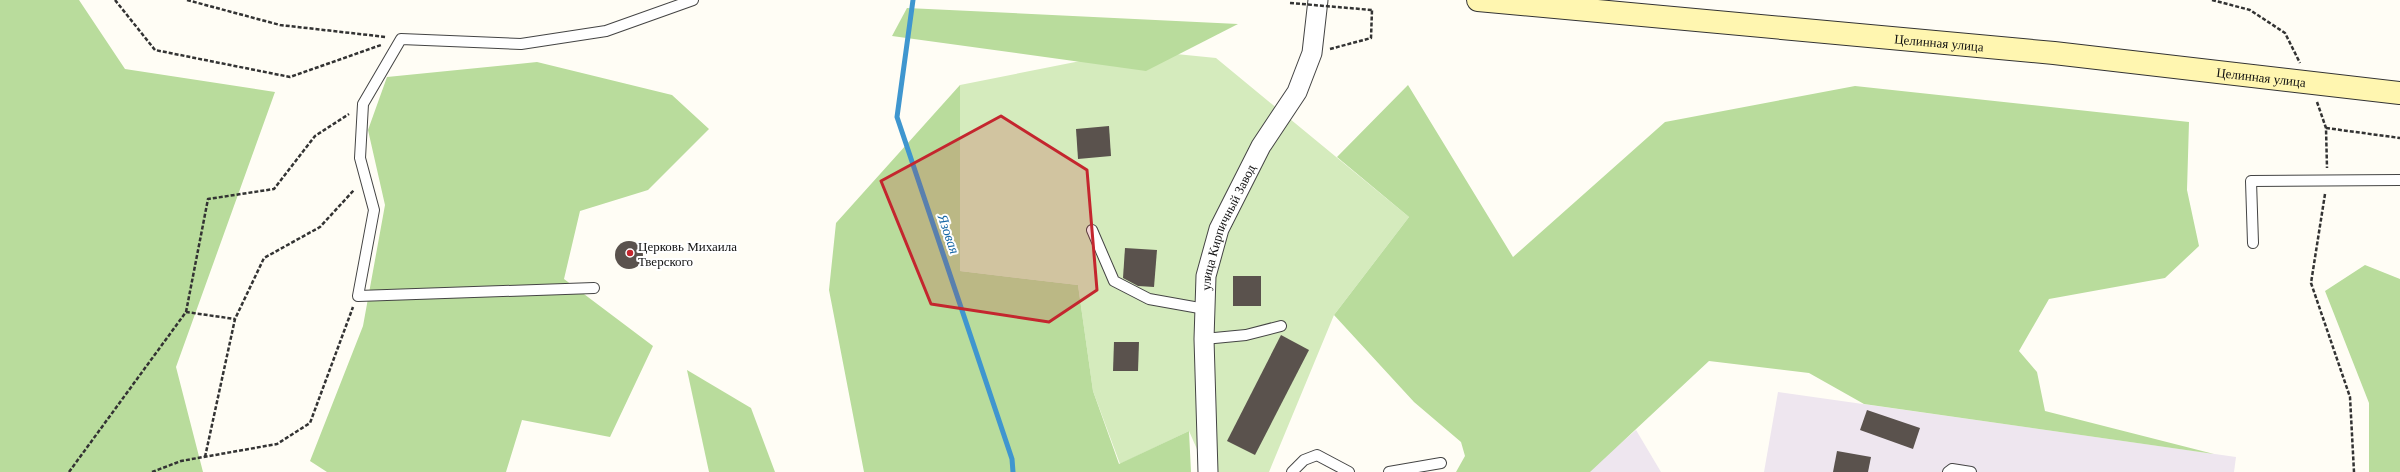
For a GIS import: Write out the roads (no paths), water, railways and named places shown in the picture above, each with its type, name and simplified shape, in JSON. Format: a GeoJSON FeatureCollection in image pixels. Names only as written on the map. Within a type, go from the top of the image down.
{"type":"FeatureCollection","features":[{"type":"Feature","properties":{"kind":"main road","name":"Целинная улица"},"geometry":{"type":"LineString","coordinates":[[1478,0],[1533,3],[2046,53],[2400,93]]}},
{"type":"Feature","properties":{"kind":"street","name":"улица Кирпичный Завод"},"geometry":{"type":"LineString","coordinates":[[1208,472],[1204,339],[1206,276],[1219,229],[1261,146],[1297,92],[1312,53],[1318,0]]}},
{"type":"Feature","properties":{"kind":"lane"},"geometry":{"type":"LineString","coordinates":[[594,288],[358,296],[374,210],[360,158],[363,104],[401,39],[521,44],[606,31],[692,0]]}},
{"type":"Feature","properties":{"kind":"lane"},"geometry":{"type":"LineString","coordinates":[[2253,243],[2251,181],[2400,180]]}},
{"type":"Feature","properties":{"kind":"lane"},"geometry":{"type":"LineString","coordinates":[[1092,230],[1114,281],[1149,298],[1205,309]]}},
{"type":"Feature","properties":{"kind":"lane"},"geometry":{"type":"LineString","coordinates":[[1204,339],[1246,335],[1281,326]]}},
{"type":"Feature","properties":{"kind":"lane"},"geometry":{"type":"LineString","coordinates":[[1292,472],[1304,460],[1317,455],[1349,472]]}},
{"type":"Feature","properties":{"kind":"lane"},"geometry":{"type":"LineString","coordinates":[[1389,472],[1442,464]]}},
{"type":"Feature","properties":{"kind":"lane"},"geometry":{"type":"LineString","coordinates":[[1948,472],[1952,469],[1971,472]]}},
{"type":"Feature","properties":{"kind":"waterway","name":"Язовая"},"geometry":{"type":"LineString","coordinates":[[913,0],[897,117],[1012,459],[1013,472]]}},
{"type":"Feature","properties":{"kind":"place","name":"Церковь Михаила Тверского"},"geometry":{"type":"Point","coordinates":[630,253]}}]}
